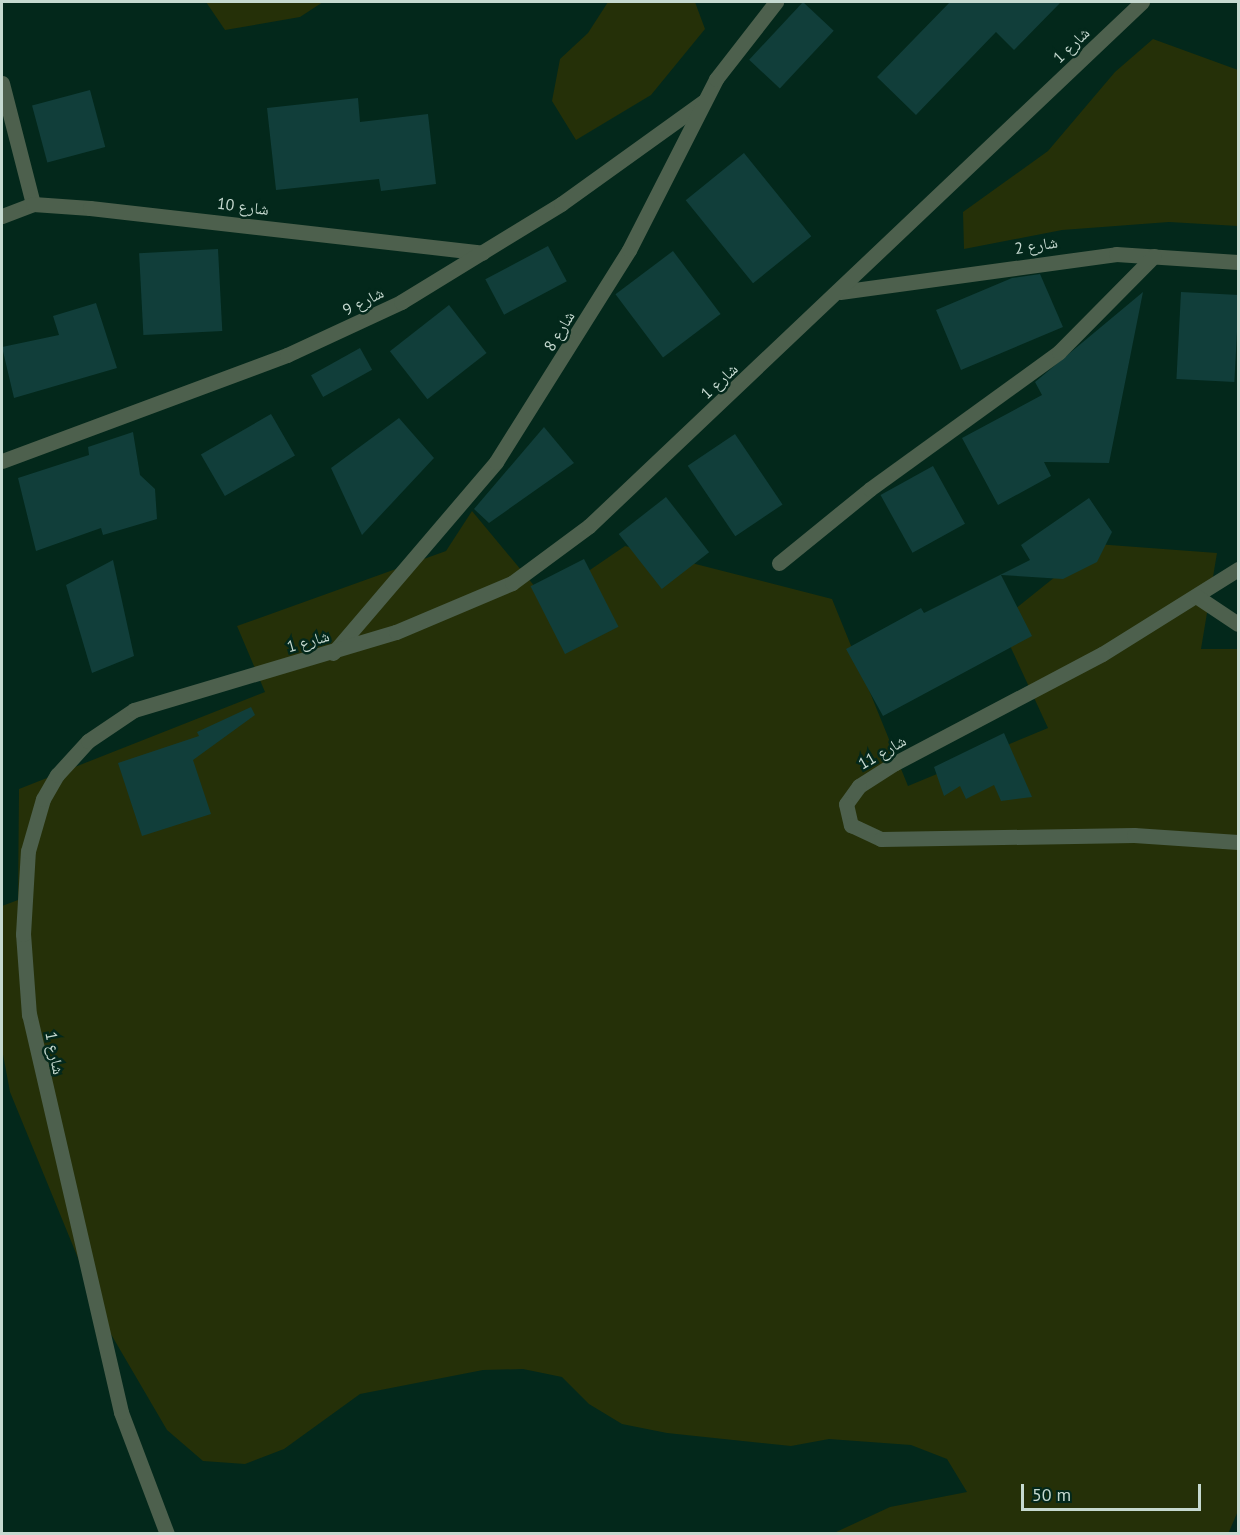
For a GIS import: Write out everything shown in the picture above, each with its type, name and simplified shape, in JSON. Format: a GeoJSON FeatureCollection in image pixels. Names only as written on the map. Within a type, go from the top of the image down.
{"type":"FeatureCollection","features":[{"type":"Feature","properties":{"kind":"street","name":"شارع 8"},"geometry":{"type":"LineString","coordinates":[[333,653],[496,462],[629,250],[703,102],[776,2]]}},
{"type":"Feature","properties":{"kind":"street","name":"شارع 1"},"geometry":{"type":"LineString","coordinates":[[167,1533],[121,1412],[53,1134],[26,981],[28,851],[43,799],[57,775],[111,724],[173,695],[333,653],[463,608],[512,583],[590,526],[840,292],[1142,2]]}},
{"type":"Feature","properties":{"kind":"street"},"geometry":{"type":"LineString","coordinates":[[2,83],[33,204]]}},
{"type":"Feature","properties":{"kind":"street","name":"شارع 9"},"geometry":{"type":"LineString","coordinates":[[2,460],[339,334],[482,254],[703,102]]}},
{"type":"Feature","properties":{"kind":"street","name":"شارع 10"},"geometry":{"type":"LineString","coordinates":[[2,216],[33,204],[367,236],[482,254]]}},
{"type":"Feature","properties":{"kind":"street","name":"شارع 2"},"geometry":{"type":"LineString","coordinates":[[840,292],[1067,258],[1154,256],[1239,262]]}},
{"type":"Feature","properties":{"kind":"street"},"geometry":{"type":"LineString","coordinates":[[779,563],[870,489],[1059,352],[1154,256]]}},
{"type":"Feature","properties":{"kind":"street","name":"شارع 11"},"geometry":{"type":"LineString","coordinates":[[1239,569],[1011,705],[895,763],[851,794],[847,815],[863,834],[880,839],[1134,835],[1239,842]]}},
{"type":"Feature","properties":{"kind":"street"},"geometry":{"type":"LineString","coordinates":[[1196,596],[1239,624]]}},
{"type":"Feature","properties":{"kind":"green space"},"geometry":{"type":"Polygon","coordinates":[[[206,2],[323,2],[300,17],[225,30],[206,2]]]}},
{"type":"Feature","properties":{"kind":"green space"},"geometry":{"type":"Polygon","coordinates":[[[608,2],[695,2],[705,29],[651,95],[576,140],[552,101],[560,59],[588,33],[608,2]]]}},
{"type":"Feature","properties":{"kind":"green space"},"geometry":{"type":"Polygon","coordinates":[[[1153,39],[1238,70],[1238,226],[1169,222],[1062,230],[964,249],[963,212],[1048,151],[1115,72],[1153,39]]]}},
{"type":"Feature","properties":{"kind":"green space"},"geometry":{"type":"Polygon","coordinates":[[[472,511],[546,600],[625,546],[832,599],[908,786],[1048,728],[999,622],[1096,544],[1217,553],[1201,649],[1238,649],[1238,1511],[1228,1534],[834,1533],[890,1507],[967,1492],[947,1459],[911,1445],[829,1439],[791,1446],[667,1433],[622,1424],[589,1404],[562,1377],[523,1369],[483,1370],[360,1394],[284,1449],[245,1464],[203,1461],[167,1430],[105,1324],[10,1092],[2,1049],[2,906],[18,900],[19,789],[265,692],[237,626],[446,551],[472,511]]]}},
{"type":"Feature","properties":{"kind":"building"},"geometry":{"type":"Polygon","coordinates":[[[803,2],[834,31],[780,88],[749,60],[803,2]]]}},
{"type":"Feature","properties":{"kind":"building"},"geometry":{"type":"Polygon","coordinates":[[[950,2],[1061,2],[1014,50],[996,32],[916,115],[877,77],[950,2]]]}},
{"type":"Feature","properties":{"kind":"building"},"geometry":{"type":"Polygon","coordinates":[[[90,90],[105,147],[47,163],[32,106],[90,90]]]}},
{"type":"Feature","properties":{"kind":"building"},"geometry":{"type":"Polygon","coordinates":[[[358,98],[360,122],[428,114],[436,184],[381,191],[379,179],[276,190],[267,108],[358,98]]]}},
{"type":"Feature","properties":{"kind":"building"},"geometry":{"type":"Polygon","coordinates":[[[744,153],[811,236],[753,283],[686,200],[744,153]]]}},
{"type":"Feature","properties":{"kind":"building"},"geometry":{"type":"Polygon","coordinates":[[[548,246],[567,281],[504,315],[485,279],[548,246]]]}},
{"type":"Feature","properties":{"kind":"building"},"geometry":{"type":"Polygon","coordinates":[[[218,249],[222,331],[143,335],[139,253],[218,249]]]}},
{"type":"Feature","properties":{"kind":"building"},"geometry":{"type":"Polygon","coordinates":[[[673,251],[721,314],[663,357],[615,294],[673,251]]]}},
{"type":"Feature","properties":{"kind":"building"},"geometry":{"type":"Polygon","coordinates":[[[1040,274],[1063,327],[961,370],[936,310],[1012,278],[1040,274]]]}},
{"type":"Feature","properties":{"kind":"building"},"geometry":{"type":"Polygon","coordinates":[[[1143,292],[1109,463],[1044,462],[1051,476],[998,505],[962,438],[1042,395],[1035,382],[1143,292]]]}},
{"type":"Feature","properties":{"kind":"building"},"geometry":{"type":"Polygon","coordinates":[[[1181,292],[1238,295],[1234,382],[1176,379],[1181,292]]]}},
{"type":"Feature","properties":{"kind":"building"},"geometry":{"type":"Polygon","coordinates":[[[96,303],[117,368],[14,398],[2,347],[59,335],[53,316],[96,303]]]}},
{"type":"Feature","properties":{"kind":"building"},"geometry":{"type":"Polygon","coordinates":[[[449,305],[487,353],[427,399],[390,351],[449,305]]]}},
{"type":"Feature","properties":{"kind":"building"},"geometry":{"type":"Polygon","coordinates":[[[360,348],[372,370],[323,397],[311,375],[360,348]]]}},
{"type":"Feature","properties":{"kind":"building"},"geometry":{"type":"Polygon","coordinates":[[[271,414],[295,456],[225,496],[201,454],[271,414]]]}},
{"type":"Feature","properties":{"kind":"building"},"geometry":{"type":"Polygon","coordinates":[[[399,418],[434,458],[362,535],[331,468],[399,418]]]}},
{"type":"Feature","properties":{"kind":"building"},"geometry":{"type":"Polygon","coordinates":[[[544,427],[574,463],[489,523],[474,509],[544,427]]]}},
{"type":"Feature","properties":{"kind":"building"},"geometry":{"type":"Polygon","coordinates":[[[133,432],[140,475],[155,489],[157,519],[103,535],[101,528],[36,551],[18,478],[89,455],[88,447],[133,432]]]}},
{"type":"Feature","properties":{"kind":"building"},"geometry":{"type":"Polygon","coordinates":[[[735,434],[783,504],[735,536],[688,466],[735,434]]]}},
{"type":"Feature","properties":{"kind":"building"},"geometry":{"type":"Polygon","coordinates":[[[933,466],[965,524],[913,553],[881,495],[933,466]]]}},
{"type":"Feature","properties":{"kind":"building"},"geometry":{"type":"Polygon","coordinates":[[[666,497],[709,552],[662,589],[619,534],[666,497]]]}},
{"type":"Feature","properties":{"kind":"building"},"geometry":{"type":"Polygon","coordinates":[[[1089,498],[1112,532],[1097,562],[1063,579],[1001,575],[1032,636],[883,716],[846,649],[921,608],[924,613],[1030,560],[1021,545],[1089,498]]]}},
{"type":"Feature","properties":{"kind":"building"},"geometry":{"type":"Polygon","coordinates":[[[584,559],[619,627],[565,654],[531,586],[584,559]]]}},
{"type":"Feature","properties":{"kind":"building"},"geometry":{"type":"Polygon","coordinates":[[[113,560],[134,656],[92,673],[66,585],[113,560]]]}},
{"type":"Feature","properties":{"kind":"building"},"geometry":{"type":"Polygon","coordinates":[[[251,707],[255,715],[193,760],[211,814],[142,836],[118,763],[199,736],[197,732],[251,707]]]}},
{"type":"Feature","properties":{"kind":"building"},"geometry":{"type":"Polygon","coordinates":[[[1004,733],[1032,797],[1001,801],[994,785],[966,799],[960,786],[944,796],[934,767],[1004,733]]]}}]}
